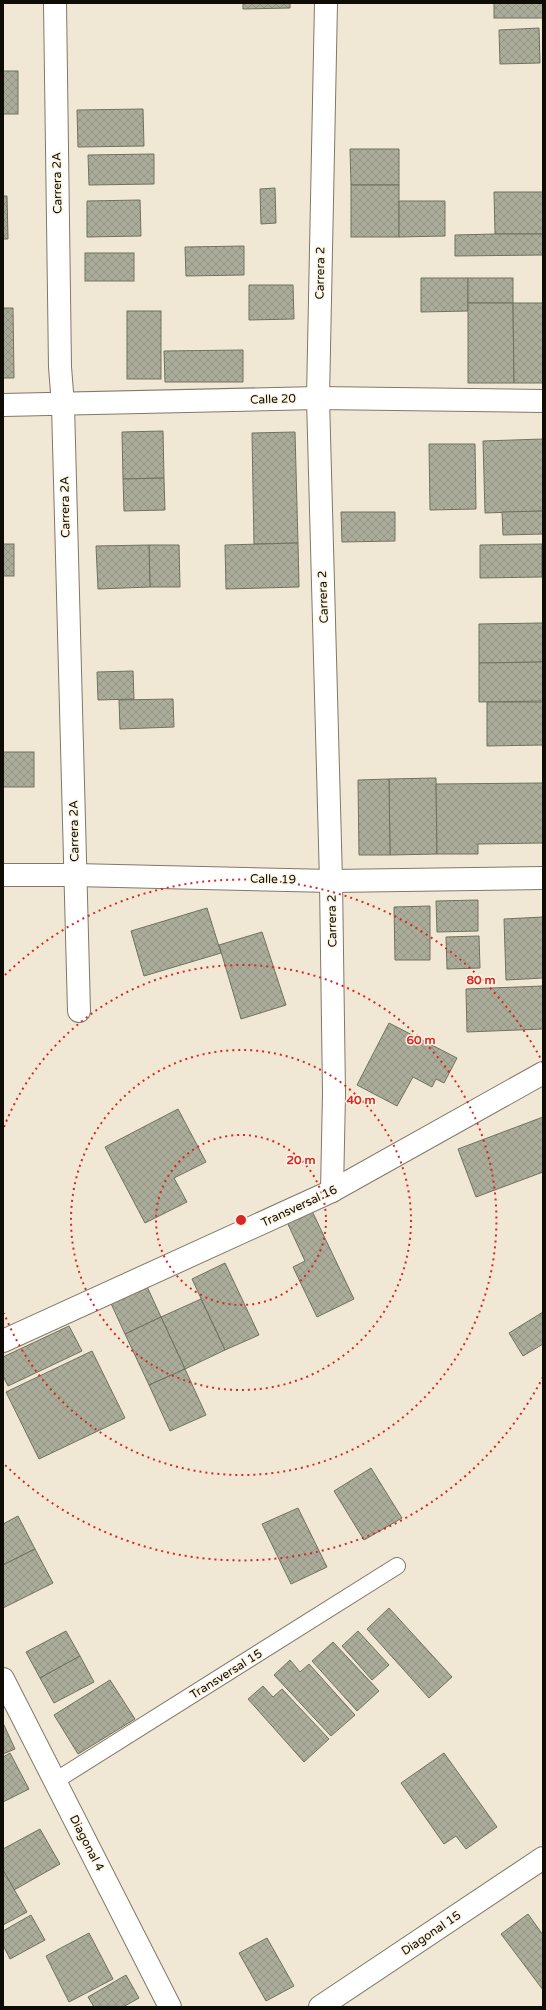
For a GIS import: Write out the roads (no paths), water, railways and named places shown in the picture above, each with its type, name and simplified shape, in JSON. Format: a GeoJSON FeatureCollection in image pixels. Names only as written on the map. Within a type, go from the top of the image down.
{"type":"FeatureCollection","features":[{"type":"Feature","properties":{"kind":"street","name":"Carrera 2A"},"geometry":{"type":"LineString","coordinates":[[55,3],[60,367],[63,405],[79,1011]]}},
{"type":"Feature","properties":{"kind":"street","name":"Carrera 2"},"geometry":{"type":"LineString","coordinates":[[326,3],[318,398],[331,881],[334,1093],[332,1191]]}},
{"type":"Feature","properties":{"kind":"street","name":"Calle 20"},"geometry":{"type":"LineString","coordinates":[[3,405],[63,405],[318,398],[543,401]]}},
{"type":"Feature","properties":{"kind":"street","name":"Calle 19"},"geometry":{"type":"LineString","coordinates":[[3,875],[75,875],[331,881],[543,878]]}},
{"type":"Feature","properties":{"kind":"street","name":"Transversal 16"},"geometry":{"type":"LineString","coordinates":[[3,1341],[332,1191],[543,1073]]}},
{"type":"Feature","properties":{"kind":"street","name":"Diagonal 4"},"geometry":{"type":"LineString","coordinates":[[3,1679],[170,2007]]}},
{"type":"Feature","properties":{"kind":"street","name":"Diagonal 15"},"geometry":{"type":"LineString","coordinates":[[320,2007],[543,1858]]}},
{"type":"Feature","properties":{"kind":"lane","name":"Transversal 15"},"geometry":{"type":"LineString","coordinates":[[55,1781],[397,1566]]}}]}
